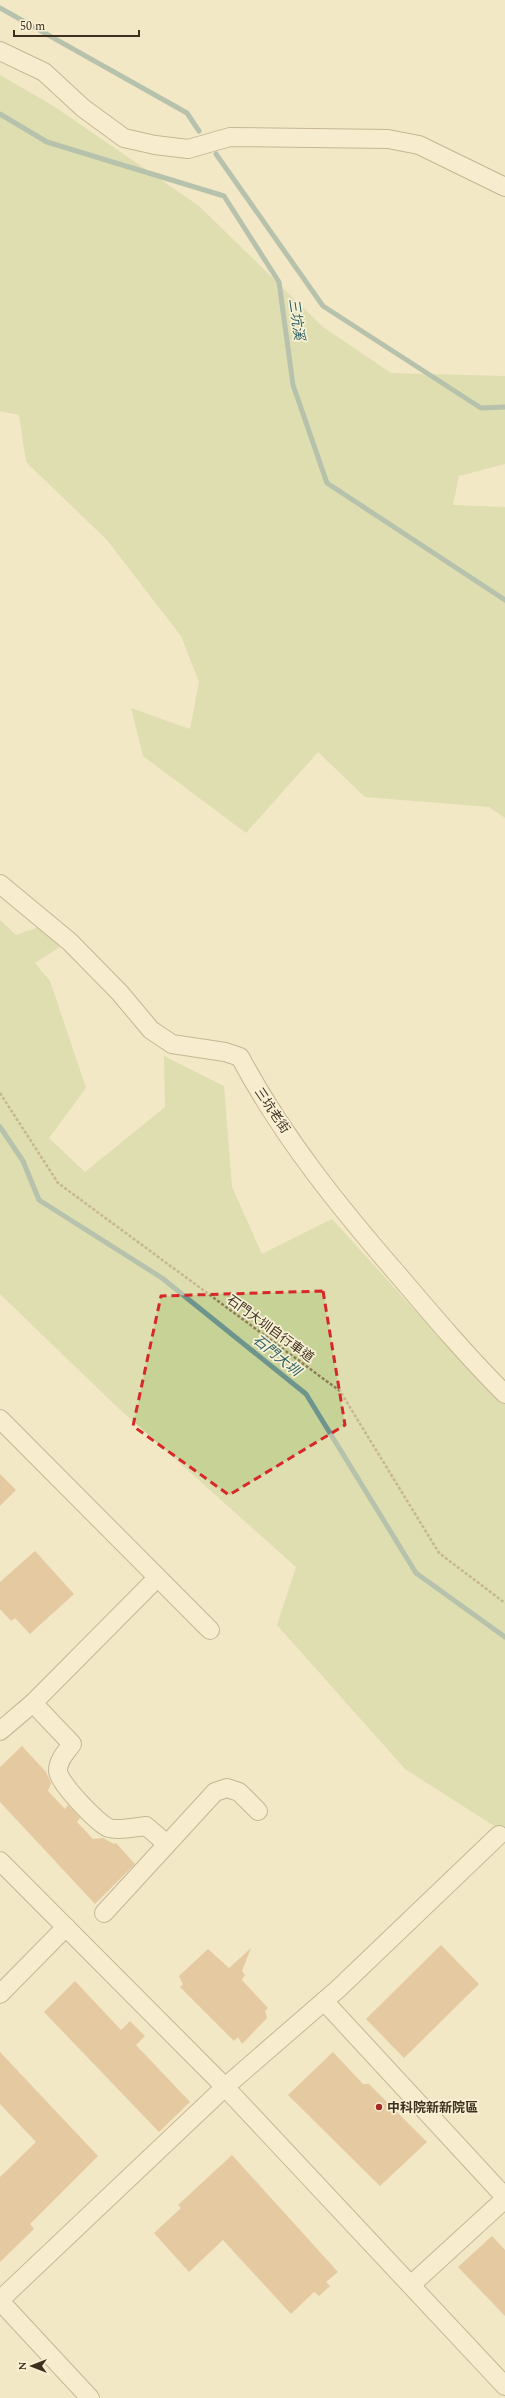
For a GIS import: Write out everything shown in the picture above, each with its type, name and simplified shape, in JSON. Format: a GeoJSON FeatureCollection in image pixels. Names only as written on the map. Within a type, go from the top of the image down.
{"type":"FeatureCollection","features":[{"type":"Feature","properties":{"kind":"street"},"geometry":{"type":"LineString","coordinates":[[0,50],[44,72],[83,108],[124,138],[155,145],[188,149],[230,137],[388,139],[419,145],[505,187]]}},
{"type":"Feature","properties":{"kind":"street","name":"三坑老街"},"geometry":{"type":"LineString","coordinates":[[0,884],[70,942],[120,992],[151,1030],[172,1044],[225,1052],[240,1057],[305,1160],[342,1211],[472,1361],[505,1394]]}},
{"type":"Feature","properties":{"kind":"street"},"geometry":{"type":"LineString","coordinates":[[0,1419],[210,1630]]}},
{"type":"Feature","properties":{"kind":"street"},"geometry":{"type":"LineString","coordinates":[[0,1731],[33,1704],[157,1578]]}},
{"type":"Feature","properties":{"kind":"street"},"geometry":{"type":"LineString","coordinates":[[33,1704],[72,1744],[60,1760],[58,1771],[60,1781],[100,1822],[110,1828],[146,1826],[166,1844]]}},
{"type":"Feature","properties":{"kind":"street"},"geometry":{"type":"LineString","coordinates":[[104,1913],[215,1792],[227,1788],[239,1792],[258,1811]]}},
{"type":"Feature","properties":{"kind":"street"},"geometry":{"type":"LineString","coordinates":[[90,2398],[0,2301],[225,2087],[324,2001],[500,1835]]}},
{"type":"Feature","properties":{"kind":"street"},"geometry":{"type":"LineString","coordinates":[[0,1861],[225,2087],[505,2386]]}},
{"type":"Feature","properties":{"kind":"street"},"geometry":{"type":"LineString","coordinates":[[0,1994],[66,1927]]}},
{"type":"Feature","properties":{"kind":"street"},"geometry":{"type":"LineString","coordinates":[[324,2001],[505,2198],[411,2285]]}},
{"type":"Feature","properties":{"kind":"path","name":"石門大圳自行車道"},"geometry":{"type":"LineString","coordinates":[[0,1093],[58,1183],[340,1391],[439,1553],[505,1603]]}},
{"type":"Feature","properties":{"kind":"highlighted area"},"geometry":{"type":"Polygon","coordinates":[[[323,1291],[345,1425],[229,1495],[133,1426],[161,1296],[323,1291]]]}},
{"type":"Feature","properties":{"kind":"green space"},"geometry":{"type":"Polygon","coordinates":[[[0,75],[52,105],[199,206],[323,327],[391,373],[505,376],[505,464],[459,476],[453,505],[505,507],[505,818],[489,807],[365,797],[318,752],[246,833],[143,756],[131,708],[190,729],[199,682],[181,636],[107,540],[26,462],[19,415],[0,411],[0,75]]]}},
{"type":"Feature","properties":{"kind":"green space"},"geometry":{"type":"Polygon","coordinates":[[[0,920],[16,935],[39,927],[63,945],[35,963],[50,981],[86,1088],[49,1138],[85,1172],[165,1107],[164,1056],[224,1086],[232,1187],[262,1254],[332,1219],[439,1337],[505,1399],[505,1833],[405,1769],[277,1625],[296,1567],[116,1406],[0,1294],[0,920]]]}},
{"type":"Feature","properties":{"kind":"building"},"geometry":{"type":"Polygon","coordinates":[[[0,1474],[16,1490],[0,1506],[0,1474]]]}},
{"type":"Feature","properties":{"kind":"building"},"geometry":{"type":"Polygon","coordinates":[[[35,1551],[74,1594],[30,1634],[15,1618],[11,1621],[0,1609],[0,1582],[35,1551]]]}},
{"type":"Feature","properties":{"kind":"building"},"geometry":{"type":"Polygon","coordinates":[[[22,1746],[46,1772],[51,1783],[48,1791],[65,1809],[68,1805],[80,1818],[77,1822],[93,1839],[103,1838],[114,1844],[116,1843],[135,1864],[95,1904],[0,1802],[0,1767],[22,1746]]]}},
{"type":"Feature","properties":{"kind":"building"},"geometry":{"type":"Polygon","coordinates":[[[441,1945],[479,1984],[404,2058],[366,2019],[441,1945]]]}},
{"type":"Feature","properties":{"kind":"building"},"geometry":{"type":"Polygon","coordinates":[[[251,1948],[242,1971],[245,1975],[242,1980],[268,2008],[265,2011],[267,2018],[242,2044],[238,2037],[234,2041],[180,1987],[183,1984],[179,1976],[208,1949],[229,1968],[251,1948]]]}},
{"type":"Feature","properties":{"kind":"building"},"geometry":{"type":"Polygon","coordinates":[[[75,1981],[121,2030],[130,2021],[145,2036],[136,2045],[190,2102],[159,2132],[44,2012],[75,1981]]]}},
{"type":"Feature","properties":{"kind":"building"},"geometry":{"type":"Polygon","coordinates":[[[0,2052],[98,2156],[30,2224],[34,2229],[0,2262],[0,2177],[36,2142],[0,2104],[0,2052]]]}},
{"type":"Feature","properties":{"kind":"building"},"geometry":{"type":"Polygon","coordinates":[[[333,2052],[363,2084],[369,2084],[427,2142],[380,2186],[288,2095],[333,2052]]]}},
{"type":"Feature","properties":{"kind":"building"},"geometry":{"type":"Polygon","coordinates":[[[232,2155],[338,2272],[326,2282],[330,2286],[319,2296],[314,2292],[291,2314],[223,2240],[189,2272],[154,2233],[181,2208],[178,2205],[232,2155]]]}},
{"type":"Feature","properties":{"kind":"building"},"geometry":{"type":"Polygon","coordinates":[[[492,2236],[505,2250],[505,2316],[458,2267],[492,2236]]]}},
{"type":"Feature","properties":{"kind":"waterway"},"geometry":{"type":"LineString","coordinates":[[0,8],[187,113],[199,131]]}},
{"type":"Feature","properties":{"kind":"waterway","name":"三坑溪"},"geometry":{"type":"LineString","coordinates":[[0,114],[47,142],[224,196],[279,282],[293,385],[327,483],[505,600]]}},
{"type":"Feature","properties":{"kind":"waterway"},"geometry":{"type":"LineString","coordinates":[[216,154],[323,306],[481,408],[505,407]]}},
{"type":"Feature","properties":{"kind":"waterway","name":"石門大圳"},"geometry":{"type":"LineString","coordinates":[[0,1127],[23,1161],[39,1200],[162,1278],[306,1394],[416,1573],[505,1637]]}},
{"type":"Feature","properties":{"kind":"place","name":"中科院新新院區"},"geometry":{"type":"Point","coordinates":[379,2107]}}]}
